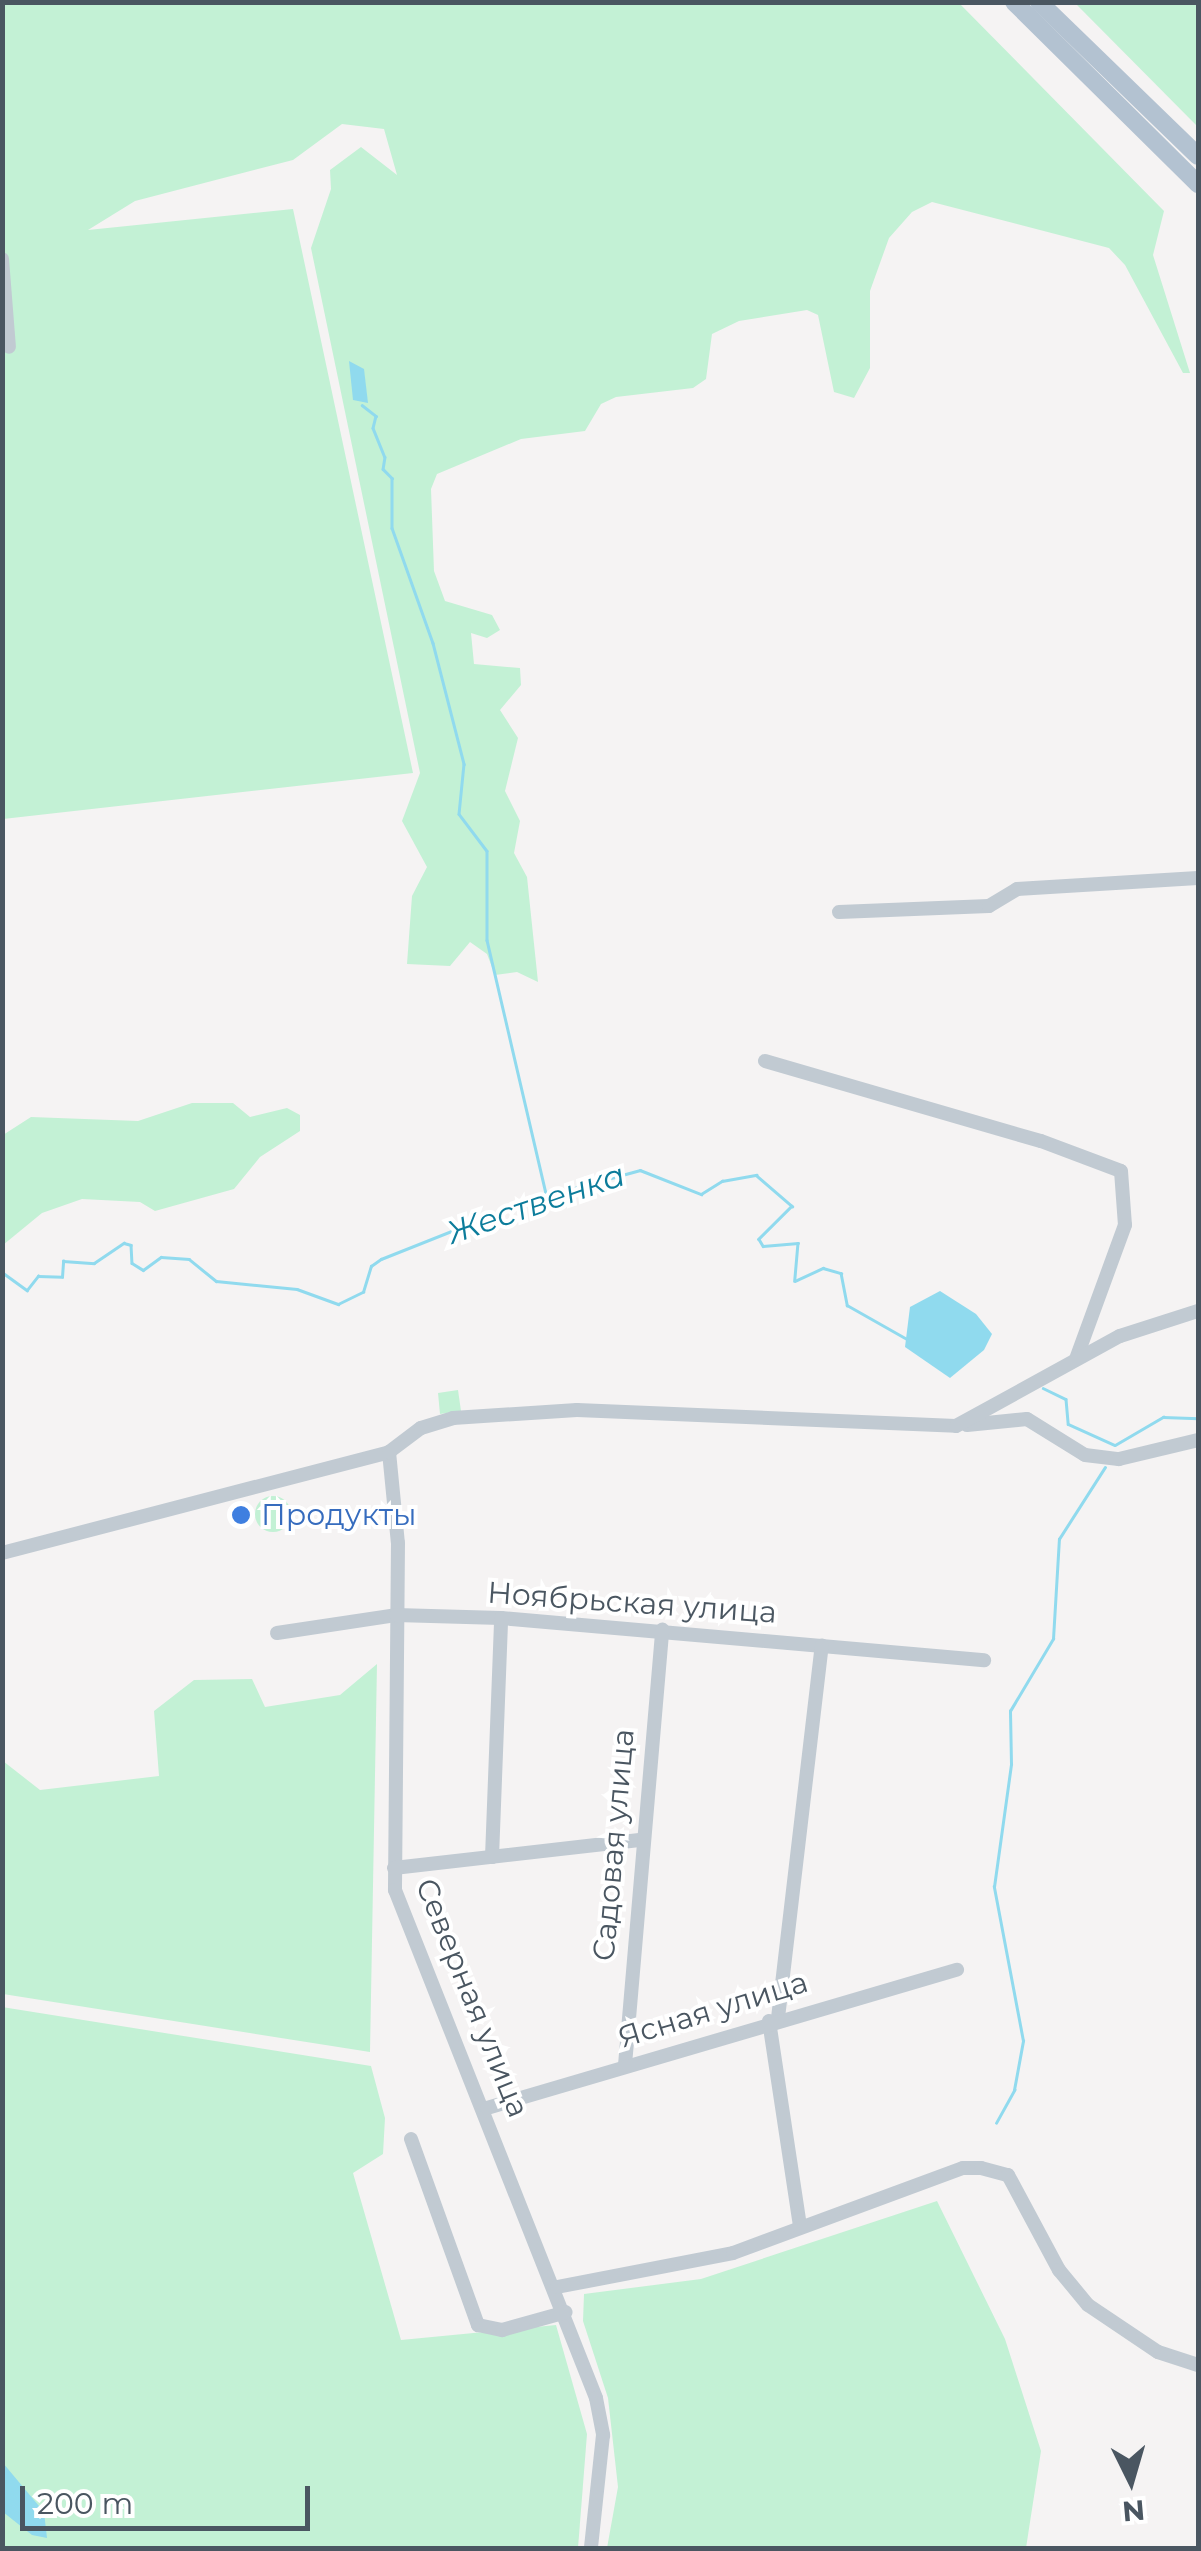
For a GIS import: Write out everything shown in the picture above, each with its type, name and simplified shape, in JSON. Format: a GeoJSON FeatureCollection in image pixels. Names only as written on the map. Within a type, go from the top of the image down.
{"type":"FeatureCollection","features":[{"type":"Feature","properties":{"kind":"main road"},"geometry":{"type":"LineString","coordinates":[[1014,2],[1198,184]]}},
{"type":"Feature","properties":{"kind":"main road"},"geometry":{"type":"LineString","coordinates":[[1038,2],[1198,156]]}},
{"type":"Feature","properties":{"kind":"street"},"geometry":{"type":"LineString","coordinates":[[2,259],[9,346]]}},
{"type":"Feature","properties":{"kind":"street"},"geometry":{"type":"LineString","coordinates":[[839,912],[989,906],[1017,889],[1198,878]]}},
{"type":"Feature","properties":{"kind":"street"},"geometry":{"type":"LineString","coordinates":[[765,1061],[1041,1141],[1120,1171],[1125,1225],[1076,1359]]}},
{"type":"Feature","properties":{"kind":"street"},"geometry":{"type":"LineString","coordinates":[[956,1426],[1076,1359],[1198,1311]]}},
{"type":"Feature","properties":{"kind":"street"},"geometry":{"type":"LineString","coordinates":[[2,1553],[389,1452],[422,1428],[453,1418],[577,1410],[956,1426],[1027,1418],[1085,1455],[1119,1458],[1198,1440]]}},
{"type":"Feature","properties":{"kind":"street","name":"Северная улица"},"geometry":{"type":"LineString","coordinates":[[389,1452],[396,1615],[394,1890],[487,2108],[566,2312]]}},
{"type":"Feature","properties":{"kind":"street","name":"Ноябрьская улица"},"geometry":{"type":"LineString","coordinates":[[277,1633],[396,1615],[500,1618],[984,1660]]}},
{"type":"Feature","properties":{"kind":"street"},"geometry":{"type":"LineString","coordinates":[[492,1857],[500,1618]]}},
{"type":"Feature","properties":{"kind":"street","name":"Садовая улица"},"geometry":{"type":"LineString","coordinates":[[625,2065],[639,1840],[662,1630]]}},
{"type":"Feature","properties":{"kind":"street"},"geometry":{"type":"LineString","coordinates":[[800,2226],[774,2019],[822,1646]]}},
{"type":"Feature","properties":{"kind":"street"},"geometry":{"type":"LineString","coordinates":[[394,1868],[639,1840]]}},
{"type":"Feature","properties":{"kind":"street","name":"Ясная улица"},"geometry":{"type":"LineString","coordinates":[[487,2108],[774,2019],[957,1970]]}},
{"type":"Feature","properties":{"kind":"street"},"geometry":{"type":"LineString","coordinates":[[411,2138],[478,2325],[502,2330],[566,2312],[603,2435],[590,2548]]}},
{"type":"Feature","properties":{"kind":"street"},"geometry":{"type":"LineString","coordinates":[[557,2287],[733,2253],[962,2168],[1008,2175],[1059,2270],[1088,2305],[1158,2352],[1198,2365]]}},
{"type":"Feature","properties":{"kind":"green space"},"geometry":{"type":"Polygon","coordinates":[[[2,3],[959,3],[1164,211],[1153,255],[1190,373],[1183,373],[1125,265],[1109,248],[932,202],[912,212],[889,238],[870,291],[870,368],[854,398],[834,392],[818,315],[807,310],[739,321],[712,334],[706,379],[693,388],[616,397],[601,404],[585,431],[521,439],[437,474],[431,489],[434,571],[445,601],[492,615],[500,630],[487,638],[471,633],[474,664],[520,668],[521,685],[500,710],[518,738],[505,791],[520,821],[514,853],[527,877],[538,982],[517,972],[495,975],[487,954],[470,942],[450,966],[407,964],[412,896],[427,867],[402,821],[420,773],[311,248],[331,189],[330,170],[361,147],[397,175],[384,129],[342,124],[293,160],[135,201],[88,230],[293,209],[413,773],[3,819],[2,3]]]}},
{"type":"Feature","properties":{"kind":"green space"},"geometry":{"type":"Polygon","coordinates":[[[1075,3],[1198,3],[1198,127],[1075,3]]]}},
{"type":"Feature","properties":{"kind":"green space"},"geometry":{"type":"Polygon","coordinates":[[[192,1103],[233,1103],[250,1117],[287,1108],[300,1115],[300,1131],[260,1157],[234,1189],[155,1211],[140,1202],[82,1199],[42,1213],[3,1245],[3,1135],[31,1117],[138,1121],[192,1103]]]}},
{"type":"Feature","properties":{"kind":"green space"},"geometry":{"type":"Polygon","coordinates":[[[458,1390],[461,1411],[440,1414],[438,1393],[458,1390]]]}},
{"type":"Feature","properties":{"kind":"green space"},"geometry":{"type":"Polygon","coordinates":[[[273,1496],[286,1501],[291,1514],[286,1527],[273,1532],[260,1527],[255,1514],[260,1501],[273,1496]]]}},
{"type":"Feature","properties":{"kind":"green space"},"geometry":{"type":"Polygon","coordinates":[[[377,1664],[370,2052],[3,1994],[3,1761],[40,1790],[159,1776],[154,1711],[194,1680],[252,1679],[265,1707],[340,1695],[377,1664]]]}},
{"type":"Feature","properties":{"kind":"green space"},"geometry":{"type":"Polygon","coordinates":[[[2,2007],[371,2066],[385,2118],[383,2154],[353,2173],[401,2340],[556,2325],[587,2434],[578,2548],[3,2548],[2,2007]]]}},
{"type":"Feature","properties":{"kind":"green space"},"geometry":{"type":"Polygon","coordinates":[[[937,2201],[1005,2339],[1041,2451],[1026,2548],[607,2548],[618,2487],[608,2398],[583,2321],[584,2294],[701,2279],[937,2201]]]}},
{"type":"Feature","properties":{"kind":"water"},"geometry":{"type":"Polygon","coordinates":[[[349,361],[364,369],[368,403],[353,400],[349,361]]]}},
{"type":"Feature","properties":{"kind":"water"},"geometry":{"type":"Polygon","coordinates":[[[940,1291],[976,1314],[992,1334],[984,1350],[950,1378],[905,1347],[910,1307],[940,1291]]]}},
{"type":"Feature","properties":{"kind":"water"},"geometry":{"type":"Polygon","coordinates":[[[3,2463],[44,2512],[47,2538],[32,2535],[3,2512],[3,2463]]]}},
{"type":"Feature","properties":{"kind":"waterway"},"geometry":{"type":"LineString","coordinates":[[362,405],[376,416],[373,428],[385,457],[383,469],[392,478],[392,528],[433,643],[464,764],[459,814],[487,851],[487,940],[547,1198]]}},
{"type":"Feature","properties":{"kind":"waterway","name":"Жественка"},"geometry":{"type":"LineString","coordinates":[[2,1272],[27,1290],[38,1276],[62,1277],[63,1261],[94,1263],[124,1243],[131,1245],[132,1263],[143,1270],[161,1257],[189,1259],[216,1281],[297,1289],[338,1304],[363,1292],[371,1266],[381,1259],[527,1201],[640,1170],[701,1194],[722,1181],[756,1175],[792,1206],[759,1239],[763,1246],[798,1243],[795,1281],[823,1268],[841,1273],[847,1305],[907,1339]]}},
{"type":"Feature","properties":{"kind":"waterway","name":"Жественка"},"geometry":{"type":"LineString","coordinates":[[1043,1388],[1066,1399],[1068,1424],[1115,1445],[1163,1417],[1198,1418]]}},
{"type":"Feature","properties":{"kind":"waterway"},"geometry":{"type":"LineString","coordinates":[[996,2123],[1014,2090],[1023,2041],[994,1887],[1011,1764],[1010,1711],[1053,1639],[1059,1539],[1105,1467]]}},
{"type":"Feature","properties":{"kind":"place","name":"Продукты"},"geometry":{"type":"Point","coordinates":[241,1515]}}]}
